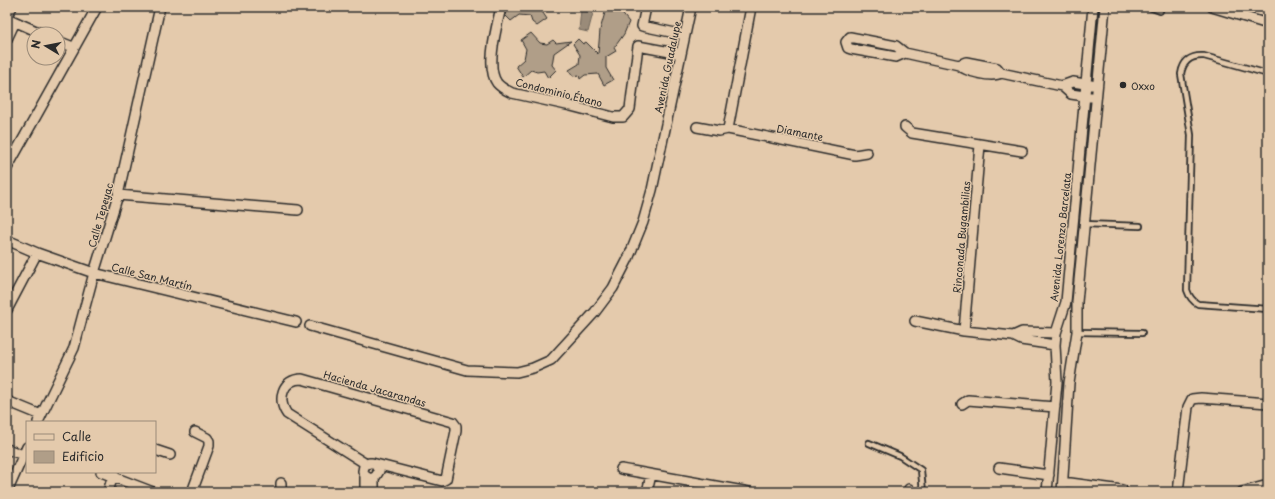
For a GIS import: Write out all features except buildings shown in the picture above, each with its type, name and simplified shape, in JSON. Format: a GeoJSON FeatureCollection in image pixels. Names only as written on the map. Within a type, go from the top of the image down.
{"type":"FeatureCollection","features":[{"type":"Feature","properties":{"kind":"street"},"geometry":{"type":"LineString","coordinates":[[7,39],[12,7]]}},
{"type":"Feature","properties":{"kind":"street"},"geometry":{"type":"LineString","coordinates":[[7,168],[73,47],[97,7]]}},
{"type":"Feature","properties":{"kind":"street","name":"Calle Tepeyac"},"geometry":{"type":"LineString","coordinates":[[39,418],[74,348],[94,273],[118,195],[160,7]]}},
{"type":"Feature","properties":{"kind":"street","name":"Condominio Ébano"},"geometry":{"type":"LineString","coordinates":[[501,7],[491,62],[492,72],[496,82],[503,89],[512,93],[613,117],[623,117],[630,109],[638,46],[681,54]]}},
{"type":"Feature","properties":{"kind":"street"},"geometry":{"type":"LineString","coordinates":[[646,7],[642,26],[685,35]]}},
{"type":"Feature","properties":{"kind":"street","name":"Avenida Guadalupe"},"geometry":{"type":"LineString","coordinates":[[310,326],[467,370],[517,372],[551,360],[594,312],[612,288],[628,258],[643,222],[658,166],[691,7]]}},
{"type":"Feature","properties":{"kind":"street"},"geometry":{"type":"LineString","coordinates":[[728,129],[751,7]]}},
{"type":"Feature","properties":{"kind":"street","name":"Avenida Lorenzo Barcelata"},"geometry":{"type":"LineString","coordinates":[[1047,492],[1057,382],[1055,345],[1056,333],[1066,302],[1093,7]]}},
{"type":"Feature","properties":{"kind":"street"},"geometry":{"type":"LineString","coordinates":[[1062,492],[1069,383],[1077,332],[1077,302],[1105,7]]}},
{"type":"Feature","properties":{"kind":"street"},"geometry":{"type":"LineString","coordinates":[[1212,7],[1268,24]]}},
{"type":"Feature","properties":{"kind":"street"},"geometry":{"type":"LineString","coordinates":[[10,18],[26,26]]}},
{"type":"Feature","properties":{"kind":"street"},"geometry":{"type":"LineString","coordinates":[[905,53],[896,57],[850,49],[848,48],[846,42],[850,37],[854,37],[896,46],[905,53],[959,65],[966,62],[997,68],[1001,73],[1062,86],[1071,94],[1097,98]]}},
{"type":"Feature","properties":{"kind":"street"},"geometry":{"type":"LineString","coordinates":[[66,44],[73,47]]}},
{"type":"Feature","properties":{"kind":"street"},"geometry":{"type":"LineString","coordinates":[[1062,86],[1072,82],[1098,86]]}},
{"type":"Feature","properties":{"kind":"street","name":"Diamante"},"geometry":{"type":"LineString","coordinates":[[697,127],[719,131],[728,129],[856,155],[867,153]]}},
{"type":"Feature","properties":{"kind":"street"},"geometry":{"type":"LineString","coordinates":[[905,127],[912,133],[1022,151]]}},
{"type":"Feature","properties":{"kind":"street"},"geometry":{"type":"LineString","coordinates":[[1082,133],[1093,135]]}},
{"type":"Feature","properties":{"kind":"street","name":"Rinconada Bugambilias"},"geometry":{"type":"LineString","coordinates":[[964,331],[980,145]]}},
{"type":"Feature","properties":{"kind":"street"},"geometry":{"type":"LineString","coordinates":[[118,195],[298,210]]}},
{"type":"Feature","properties":{"kind":"street","name":"Calle San Martín"},"geometry":{"type":"LineString","coordinates":[[7,240],[37,253],[94,273],[296,322]]}},
{"type":"Feature","properties":{"kind":"street"},"geometry":{"type":"LineString","coordinates":[[7,310],[37,253]]}},
{"type":"Feature","properties":{"kind":"street"},"geometry":{"type":"LineString","coordinates":[[1066,302],[1071,299],[1077,302]]}},
{"type":"Feature","properties":{"kind":"street"},"geometry":{"type":"LineString","coordinates":[[915,321],[964,331],[1013,336],[1021,340],[1055,345]]}},
{"type":"Feature","properties":{"kind":"street"},"geometry":{"type":"LineString","coordinates":[[1013,336],[1022,332],[1056,333]]}},
{"type":"Feature","properties":{"kind":"street","name":"Hacienda Jacarandas"},"geometry":{"type":"LineString","coordinates":[[296,379],[302,379],[453,422],[456,426],[446,479],[442,481],[371,464],[287,414],[282,405],[282,390],[286,385],[296,379]]}},
{"type":"Feature","properties":{"kind":"street"},"geometry":{"type":"LineString","coordinates":[[1057,382],[1064,385],[1069,383]]}},
{"type":"Feature","properties":{"kind":"street"},"geometry":{"type":"LineString","coordinates":[[1178,492],[1188,407],[1192,400],[1201,398],[1268,403]]}},
{"type":"Feature","properties":{"kind":"street"},"geometry":{"type":"LineString","coordinates":[[962,404],[968,400],[1055,407]]}},
{"type":"Feature","properties":{"kind":"street"},"geometry":{"type":"LineString","coordinates":[[7,401],[39,418]]}},
{"type":"Feature","properties":{"kind":"street"},"geometry":{"type":"LineString","coordinates":[[192,492],[209,446],[209,441],[207,438],[195,432]]}},
{"type":"Feature","properties":{"kind":"street"},"geometry":{"type":"LineString","coordinates":[[7,449],[25,451],[7,492]]}},
{"type":"Feature","properties":{"kind":"street"},"geometry":{"type":"LineString","coordinates":[[156,450],[170,455]]}},
{"type":"Feature","properties":{"kind":"street"},"geometry":{"type":"LineString","coordinates":[[365,492],[370,477],[379,471],[371,464],[363,471],[370,477],[374,492]]}},
{"type":"Feature","properties":{"kind":"street"},"geometry":{"type":"LineString","coordinates":[[999,468],[1049,475]]}},
{"type":"Feature","properties":{"kind":"street"},"geometry":{"type":"LineString","coordinates":[[621,469],[749,492]]}},
{"type":"Feature","properties":{"kind":"street"},"geometry":{"type":"LineString","coordinates":[[108,492],[114,474],[153,492]]}},
{"type":"Feature","properties":{"kind":"street"},"geometry":{"type":"LineString","coordinates":[[647,492],[651,475]]}},
{"type":"Feature","properties":{"kind":"street"},"geometry":{"type":"LineString","coordinates":[[1063,482],[1122,490]]}},
{"type":"Feature","properties":{"kind":"street"},"geometry":{"type":"LineString","coordinates":[[1242,492],[1268,485]]}},
{"type":"Feature","properties":{"kind":"lane"},"geometry":{"type":"LineString","coordinates":[[1149,7],[1160,10],[1161,7]]}},
{"type":"Feature","properties":{"kind":"lane"},"geometry":{"type":"LineString","coordinates":[[1268,74],[1196,55],[1184,63],[1181,74],[1191,135],[1189,294],[1198,304],[1268,308]]}},
{"type":"Feature","properties":{"kind":"lane"},"geometry":{"type":"LineString","coordinates":[[1084,224],[1140,226]]}},
{"type":"Feature","properties":{"kind":"lane"},"geometry":{"type":"LineString","coordinates":[[1077,332],[1142,333]]}},
{"type":"Feature","properties":{"kind":"lane"},"geometry":{"type":"LineString","coordinates":[[869,443],[900,456],[921,470],[924,489],[923,492]]}},
{"type":"Feature","properties":{"kind":"shaded area"},"geometry":{"type":"Polygon","coordinates":[[[581,10],[593,13],[588,32],[579,30],[581,10]]]}},
{"type":"Feature","properties":{"kind":"place","name":"Oxxo"},"geometry":{"type":"Point","coordinates":[1123,85]}}]}
